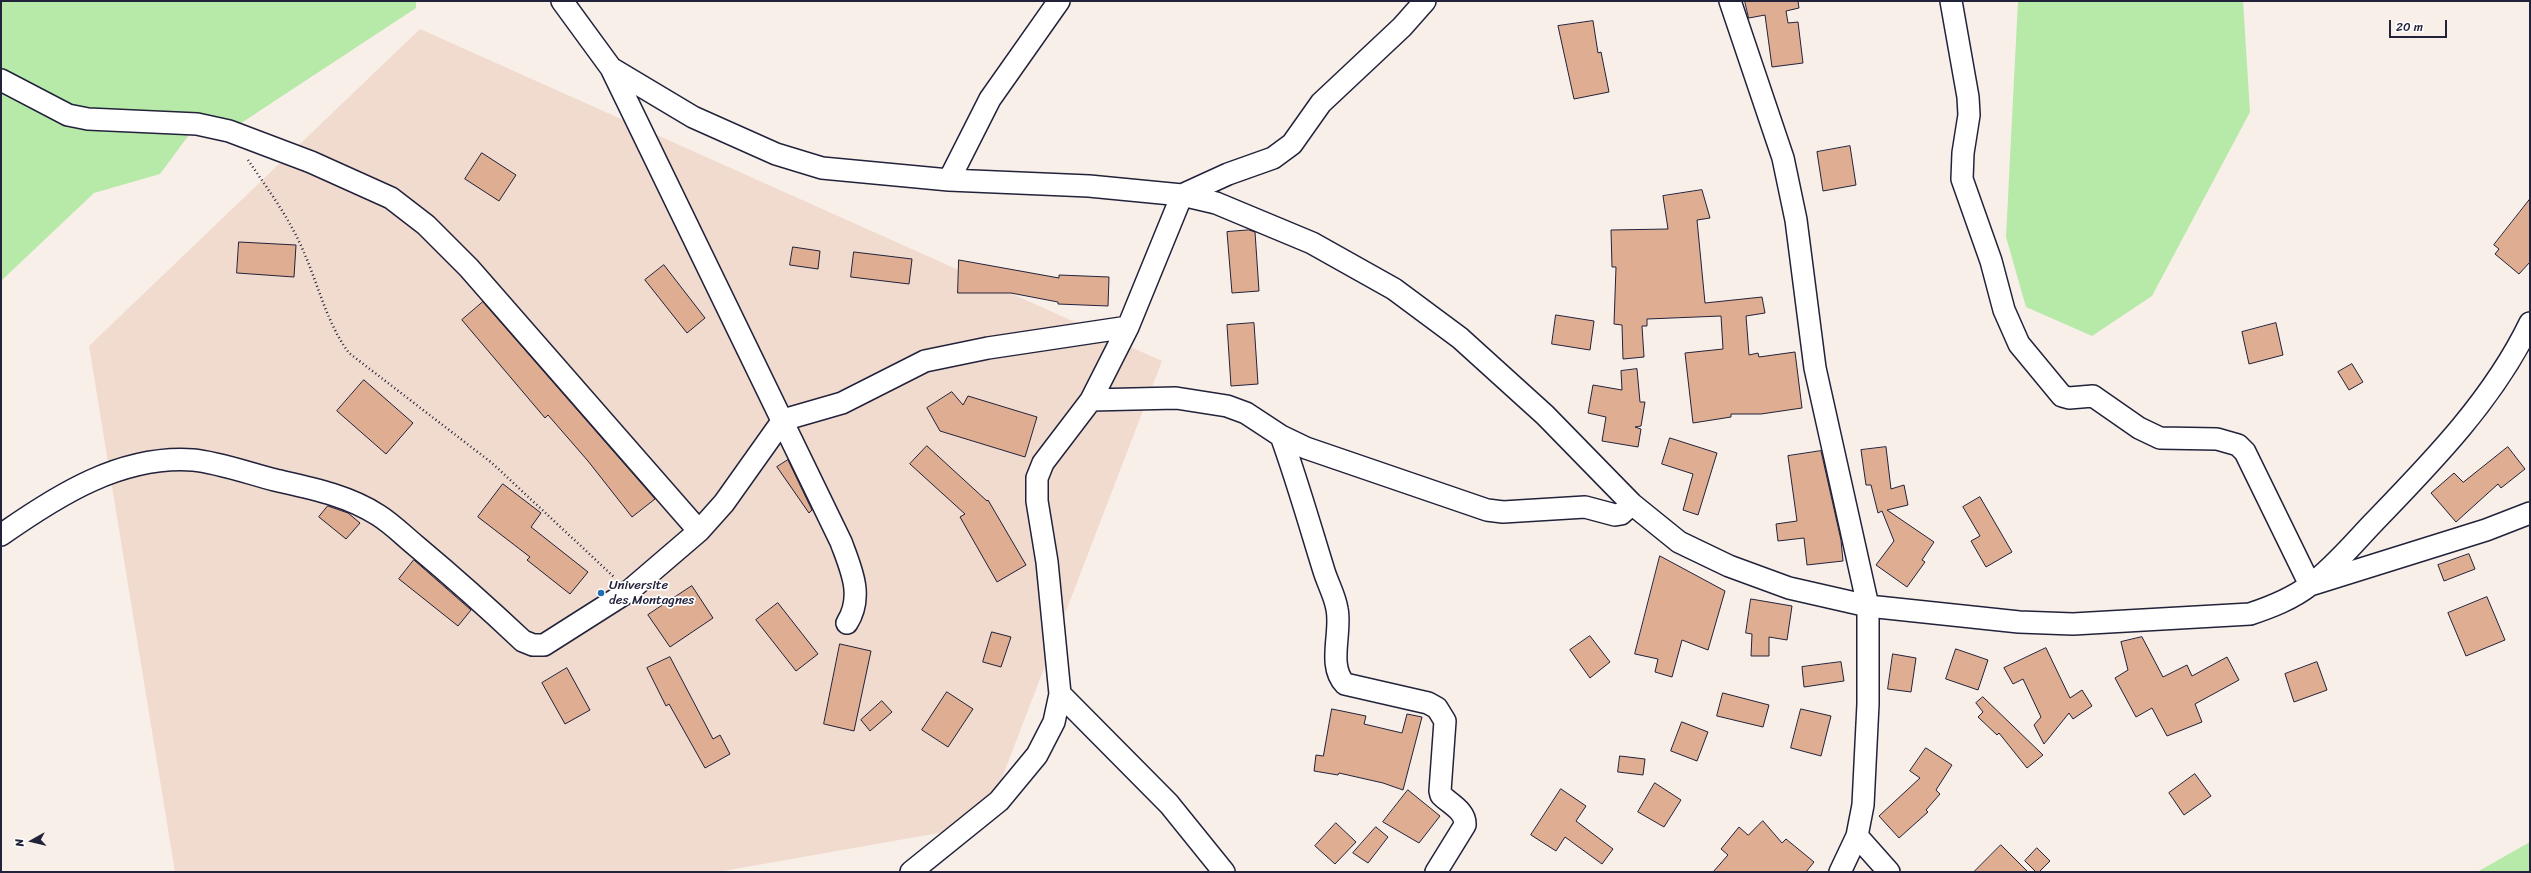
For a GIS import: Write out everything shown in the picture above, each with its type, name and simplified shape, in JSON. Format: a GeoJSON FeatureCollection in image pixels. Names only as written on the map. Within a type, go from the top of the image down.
{"type":"FeatureCollection","features":[{"type":"Feature","properties":{"kind":"street"},"geometry":{"type":"LineString","coordinates":[[562,1],[611,68],[841,542],[852,572],[856,597],[854,612],[847,623]]}},
{"type":"Feature","properties":{"kind":"street"},"geometry":{"type":"LineString","coordinates":[[949,180],[990,99],[1058,1]]}},
{"type":"Feature","properties":{"kind":"street"},"geometry":{"type":"LineString","coordinates":[[911,872],[999,801],[1037,755],[1054,722],[1060,694],[1047,562],[1037,501],[1037,478],[1044,463],[1091,400],[1128,327],[1182,195],[1228,174],[1273,158],[1292,144],[1321,103],[1402,27],[1425,1]]}},
{"type":"Feature","properties":{"kind":"street"},"geometry":{"type":"LineString","coordinates":[[1730,1],[1783,158],[1796,220],[1815,368],[1868,606],[1868,704],[1863,805],[1857,836],[1840,872]]}},
{"type":"Feature","properties":{"kind":"street"},"geometry":{"type":"LineString","coordinates":[[1952,1],[1968,97],[1969,115],[1963,153],[1962,178],[1991,261],[2004,310],[2019,344],[2062,396],[2069,398],[2092,396],[2139,428],[2160,438],[2217,439],[2238,445],[2245,452],[2310,585]]}},
{"type":"Feature","properties":{"kind":"street"},"geometry":{"type":"LineString","coordinates":[[611,68],[693,117],[776,154],[822,168],[949,180],[1089,186],[1182,195],[1216,203],[1312,243],[1394,289],[1460,338],[1545,415],[1632,504],[1679,542],[1729,566],[1789,588],[1868,606],[2026,622],[2073,624],[2250,614],[2271,607],[2310,585],[2486,530],[2530,513]]}},
{"type":"Feature","properties":{"kind":"street"},"geometry":{"type":"LineString","coordinates":[[1,80],[52,107],[75,116],[88,119],[197,124],[229,131],[311,162],[391,198],[426,226],[469,268],[699,531]]}},
{"type":"Feature","properties":{"kind":"street"},"geometry":{"type":"LineString","coordinates":[[2310,585],[2410,484],[2467,419],[2507,366],[2530,323]]}},
{"type":"Feature","properties":{"kind":"street"},"geometry":{"type":"LineString","coordinates":[[1,535],[44,505],[95,478],[123,468],[163,460],[194,460],[327,493],[378,515],[456,579],[523,641],[533,645],[544,645],[629,591],[699,531],[724,503],[783,420],[842,403],[925,361],[988,348],[1128,327]]}},
{"type":"Feature","properties":{"kind":"street"},"geometry":{"type":"LineString","coordinates":[[1091,400],[1176,398],[1227,406],[1246,413],[1281,436],[1306,448],[1487,510],[1504,512],[1585,507],[1615,515],[1621,514],[1632,504]]}},
{"type":"Feature","properties":{"kind":"street"},"geometry":{"type":"LineString","coordinates":[[1281,436],[1302,494],[1324,572],[1337,607],[1339,619],[1336,669],[1340,679],[1345,684],[1428,704],[1437,708],[1445,720],[1440,791],[1441,796],[1464,814],[1465,820],[1436,872]]}},
{"type":"Feature","properties":{"kind":"street"},"geometry":{"type":"LineString","coordinates":[[1060,694],[1169,804],[1224,872]]}},
{"type":"Feature","properties":{"kind":"street"},"geometry":{"type":"LineString","coordinates":[[1857,836],[1889,872]]}},
{"type":"Feature","properties":{"kind":"path"},"geometry":{"type":"LineString","coordinates":[[246,157],[289,222],[337,337],[349,353],[492,463],[629,591]]}},
{"type":"Feature","properties":{"kind":"shaded area","name":"Universite des Montagnes"},"geometry":{"type":"Polygon","coordinates":[[[420,29],[1162,361],[984,825],[718,872],[175,872],[89,346],[420,29]]]}},
{"type":"Feature","properties":{"kind":"green space"},"geometry":{"type":"Polygon","coordinates":[[[1,1],[416,1],[416,8],[229,131],[197,124],[160,174],[94,193],[1,281],[1,1]]]}},
{"type":"Feature","properties":{"kind":"green space"},"geometry":{"type":"Polygon","coordinates":[[[2018,1],[2243,1],[2250,112],[2152,296],[2092,336],[2026,307],[2006,237],[2018,1]]]}},
{"type":"Feature","properties":{"kind":"green space"},"geometry":{"type":"Polygon","coordinates":[[[2530,842],[2530,872],[2477,872],[2530,842]]]}},
{"type":"Feature","properties":{"kind":"building"},"geometry":{"type":"Polygon","coordinates":[[[1745,1],[1798,1],[1799,8],[1786,11],[1788,23],[1798,22],[1803,63],[1772,67],[1765,15],[1749,18],[1745,1]]]}},
{"type":"Feature","properties":{"kind":"building"},"geometry":{"type":"Polygon","coordinates":[[[1593,21],[1598,53],[1601,52],[1609,92],[1574,99],[1558,26],[1593,21]]]}},
{"type":"Feature","properties":{"kind":"building"},"geometry":{"type":"Polygon","coordinates":[[[1850,146],[1856,185],[1823,191],[1817,152],[1850,146]]]}},
{"type":"Feature","properties":{"kind":"building"},"geometry":{"type":"Polygon","coordinates":[[[482,153],[516,175],[499,201],[465,179],[482,153]]]}},
{"type":"Feature","properties":{"kind":"building"},"geometry":{"type":"Polygon","coordinates":[[[1702,190],[1710,218],[1697,220],[1705,303],[1762,297],[1765,313],[1746,316],[1749,355],[1758,353],[1759,357],[1795,352],[1802,408],[1761,414],[1731,414],[1731,417],[1693,423],[1685,353],[1723,349],[1721,316],[1647,319],[1647,326],[1642,326],[1644,357],[1623,359],[1622,325],[1614,324],[1616,267],[1612,267],[1611,230],[1668,229],[1663,196],[1702,190]]]}},
{"type":"Feature","properties":{"kind":"building"},"geometry":{"type":"Polygon","coordinates":[[[2530,199],[2530,262],[2519,274],[2495,254],[2499,249],[2494,245],[2530,199]]]}},
{"type":"Feature","properties":{"kind":"building"},"geometry":{"type":"Polygon","coordinates":[[[1249,230],[1255,232],[1259,291],[1232,293],[1227,232],[1249,230]]]}},
{"type":"Feature","properties":{"kind":"building"},"geometry":{"type":"Polygon","coordinates":[[[239,242],[296,245],[294,277],[237,273],[239,242]]]}},
{"type":"Feature","properties":{"kind":"building"},"geometry":{"type":"Polygon","coordinates":[[[793,247],[820,251],[818,269],[790,265],[793,247]]]}},
{"type":"Feature","properties":{"kind":"building"},"geometry":{"type":"Polygon","coordinates":[[[854,252],[912,259],[909,284],[851,277],[854,252]]]}},
{"type":"Feature","properties":{"kind":"building"},"geometry":{"type":"Polygon","coordinates":[[[959,260],[1059,278],[1059,275],[1109,277],[1108,306],[1058,304],[1058,302],[1011,293],[958,293],[959,260]]]}},
{"type":"Feature","properties":{"kind":"building"},"geometry":{"type":"Polygon","coordinates":[[[664,265],[705,318],[687,333],[645,280],[664,265]]]}},
{"type":"Feature","properties":{"kind":"building"},"geometry":{"type":"Polygon","coordinates":[[[483,302],[655,499],[632,517],[588,461],[548,415],[545,418],[462,320],[483,302]]]}},
{"type":"Feature","properties":{"kind":"building"},"geometry":{"type":"Polygon","coordinates":[[[1556,315],[1594,321],[1590,350],[1552,344],[1556,315]]]}},
{"type":"Feature","properties":{"kind":"building"},"geometry":{"type":"Polygon","coordinates":[[[1254,323],[1258,384],[1231,386],[1227,325],[1254,323]]]}},
{"type":"Feature","properties":{"kind":"building"},"geometry":{"type":"Polygon","coordinates":[[[2276,323],[2283,355],[2249,364],[2242,332],[2276,323]]]}},
{"type":"Feature","properties":{"kind":"building"},"geometry":{"type":"Polygon","coordinates":[[[2352,364],[2363,382],[2349,390],[2338,372],[2352,364]]]}},
{"type":"Feature","properties":{"kind":"building"},"geometry":{"type":"Polygon","coordinates":[[[1637,369],[1640,402],[1645,402],[1641,426],[1635,427],[1641,429],[1638,447],[1602,441],[1606,417],[1588,413],[1593,385],[1622,390],[1621,371],[1637,369]]]}},
{"type":"Feature","properties":{"kind":"building"},"geometry":{"type":"Polygon","coordinates":[[[364,380],[413,423],[386,454],[337,411],[364,380]]]}},
{"type":"Feature","properties":{"kind":"building"},"geometry":{"type":"Polygon","coordinates":[[[952,392],[963,405],[968,396],[1037,417],[1025,457],[940,431],[927,408],[952,392]]]}},
{"type":"Feature","properties":{"kind":"building"},"geometry":{"type":"Polygon","coordinates":[[[1670,438],[1717,453],[1698,515],[1683,510],[1693,474],[1662,464],[1670,438]]]}},
{"type":"Feature","properties":{"kind":"building"},"geometry":{"type":"Polygon","coordinates":[[[927,446],[987,501],[988,500],[1026,565],[997,582],[960,517],[965,514],[910,464],[927,446]]]}},
{"type":"Feature","properties":{"kind":"building"},"geometry":{"type":"Polygon","coordinates":[[[1886,447],[1891,489],[1904,485],[1908,505],[1887,510],[1934,542],[1922,560],[1925,562],[1907,587],[1876,565],[1894,541],[1882,511],[1878,513],[1871,485],[1866,485],[1861,450],[1886,447]]]}},
{"type":"Feature","properties":{"kind":"building"},"geometry":{"type":"Polygon","coordinates":[[[2508,447],[2525,469],[2501,488],[2498,484],[2456,522],[2431,493],[2454,473],[2463,482],[2508,447]]]}},
{"type":"Feature","properties":{"kind":"building"},"geometry":{"type":"Polygon","coordinates":[[[1821,451],[1841,540],[1843,561],[1807,565],[1804,538],[1778,541],[1776,524],[1797,521],[1788,456],[1821,451]]]}},
{"type":"Feature","properties":{"kind":"building"},"geometry":{"type":"Polygon","coordinates":[[[788,460],[812,510],[809,513],[777,467],[788,460]]]}},
{"type":"Feature","properties":{"kind":"building"},"geometry":{"type":"Polygon","coordinates":[[[503,484],[541,513],[531,527],[588,572],[570,594],[527,560],[530,557],[478,517],[503,484]]]}},
{"type":"Feature","properties":{"kind":"building"},"geometry":{"type":"Polygon","coordinates":[[[1980,497],[2012,552],[1986,567],[1971,541],[1980,536],[1963,507],[1980,497]]]}},
{"type":"Feature","properties":{"kind":"building"},"geometry":{"type":"Polygon","coordinates":[[[328,506],[348,513],[360,523],[346,539],[319,517],[328,506]]]}},
{"type":"Feature","properties":{"kind":"building"},"geometry":{"type":"Polygon","coordinates":[[[2469,554],[2475,569],[2444,581],[2438,565],[2469,554]]]}},
{"type":"Feature","properties":{"kind":"building"},"geometry":{"type":"Polygon","coordinates":[[[1660,556],[1725,591],[1708,650],[1682,640],[1672,677],[1655,672],[1658,659],[1635,654],[1660,556]]]}},
{"type":"Feature","properties":{"kind":"building"},"geometry":{"type":"Polygon","coordinates":[[[414,560],[471,610],[458,626],[399,579],[414,560]]]}},
{"type":"Feature","properties":{"kind":"building"},"geometry":{"type":"Polygon","coordinates":[[[692,586],[713,618],[670,647],[648,615],[692,586]]]}},
{"type":"Feature","properties":{"kind":"building"},"geometry":{"type":"Polygon","coordinates":[[[2487,597],[2505,640],[2466,656],[2448,613],[2487,597]]]}},
{"type":"Feature","properties":{"kind":"building"},"geometry":{"type":"Polygon","coordinates":[[[1751,599],[1792,606],[1787,640],[1769,637],[1769,656],[1751,656],[1752,634],[1746,633],[1751,599]]]}},
{"type":"Feature","properties":{"kind":"building"},"geometry":{"type":"Polygon","coordinates":[[[778,603],[818,654],[796,671],[756,620],[778,603]]]}},
{"type":"Feature","properties":{"kind":"building"},"geometry":{"type":"Polygon","coordinates":[[[992,632],[1011,637],[1001,667],[983,662],[992,632]]]}},
{"type":"Feature","properties":{"kind":"building"},"geometry":{"type":"Polygon","coordinates":[[[1590,636],[1610,662],[1590,678],[1570,650],[1590,636]]]}},
{"type":"Feature","properties":{"kind":"building"},"geometry":{"type":"Polygon","coordinates":[[[2142,637],[2163,677],[2187,665],[2192,676],[2227,657],[2239,680],[2195,704],[2202,722],[2167,736],[2152,708],[2136,717],[2115,678],[2128,670],[2121,642],[2142,637]]]}},
{"type":"Feature","properties":{"kind":"building"},"geometry":{"type":"Polygon","coordinates":[[[840,644],[871,651],[854,731],[824,724],[840,644]]]}},
{"type":"Feature","properties":{"kind":"building"},"geometry":{"type":"Polygon","coordinates":[[[2046,648],[2070,698],[2082,690],[2092,706],[2073,719],[2069,713],[2044,744],[2034,725],[2041,717],[2023,679],[2013,684],[2004,668],[2046,648]]]}},
{"type":"Feature","properties":{"kind":"building"},"geometry":{"type":"Polygon","coordinates":[[[1956,649],[1988,660],[1978,690],[1946,679],[1956,649]]]}},
{"type":"Feature","properties":{"kind":"building"},"geometry":{"type":"Polygon","coordinates":[[[1893,654],[1916,658],[1911,692],[1888,689],[1893,654]]]}},
{"type":"Feature","properties":{"kind":"building"},"geometry":{"type":"Polygon","coordinates":[[[670,657],[713,739],[720,735],[730,754],[705,768],[669,704],[666,706],[647,668],[670,657]]]}},
{"type":"Feature","properties":{"kind":"building"},"geometry":{"type":"Polygon","coordinates":[[[1841,662],[1844,681],[1804,687],[1802,667],[1841,662]]]}},
{"type":"Feature","properties":{"kind":"building"},"geometry":{"type":"Polygon","coordinates":[[[2317,662],[2327,690],[2294,702],[2285,674],[2317,662]]]}},
{"type":"Feature","properties":{"kind":"building"},"geometry":{"type":"Polygon","coordinates":[[[567,668],[590,710],[565,724],[542,683],[567,668]]]}},
{"type":"Feature","properties":{"kind":"building"},"geometry":{"type":"Polygon","coordinates":[[[947,692],[973,709],[948,747],[922,730],[947,692]]]}},
{"type":"Feature","properties":{"kind":"building"},"geometry":{"type":"Polygon","coordinates":[[[1723,693],[1769,705],[1763,727],[1717,716],[1723,693]]]}},
{"type":"Feature","properties":{"kind":"building"},"geometry":{"type":"Polygon","coordinates":[[[1983,697],[2043,755],[2027,768],[1999,733],[1997,735],[1978,717],[1983,712],[1976,703],[1983,697]]]}},
{"type":"Feature","properties":{"kind":"building"},"geometry":{"type":"Polygon","coordinates":[[[882,701],[892,712],[870,731],[861,720],[882,701]]]}},
{"type":"Feature","properties":{"kind":"building"},"geometry":{"type":"Polygon","coordinates":[[[1332,709],[1366,716],[1364,724],[1402,733],[1407,714],[1422,717],[1403,790],[1383,783],[1339,773],[1338,775],[1314,771],[1316,755],[1323,756],[1332,709]]]}},
{"type":"Feature","properties":{"kind":"building"},"geometry":{"type":"Polygon","coordinates":[[[1801,709],[1831,716],[1821,756],[1791,748],[1801,709]]]}},
{"type":"Feature","properties":{"kind":"building"},"geometry":{"type":"Polygon","coordinates":[[[1682,722],[1708,732],[1697,761],[1671,751],[1682,722]]]}},
{"type":"Feature","properties":{"kind":"building"},"geometry":{"type":"Polygon","coordinates":[[[1926,748],[1952,765],[1936,790],[1940,794],[1926,810],[1928,812],[1899,838],[1879,816],[1920,778],[1910,771],[1926,748]]]}},
{"type":"Feature","properties":{"kind":"building"},"geometry":{"type":"Polygon","coordinates":[[[1620,756],[1645,759],[1643,775],[1618,772],[1620,756]]]}},
{"type":"Feature","properties":{"kind":"building"},"geometry":{"type":"Polygon","coordinates":[[[2195,774],[2211,796],[2184,815],[2169,793],[2195,774]]]}},
{"type":"Feature","properties":{"kind":"building"},"geometry":{"type":"Polygon","coordinates":[[[1655,783],[1681,800],[1664,827],[1638,812],[1655,783]]]}},
{"type":"Feature","properties":{"kind":"building"},"geometry":{"type":"Polygon","coordinates":[[[1561,789],[1586,806],[1576,821],[1613,849],[1602,864],[1565,837],[1556,851],[1531,835],[1561,789]]]}},
{"type":"Feature","properties":{"kind":"building"},"geometry":{"type":"Polygon","coordinates":[[[1408,790],[1440,816],[1419,843],[1383,822],[1408,790]]]}},
{"type":"Feature","properties":{"kind":"building"},"geometry":{"type":"Polygon","coordinates":[[[1763,821],[1782,843],[1786,839],[1814,862],[1806,872],[1713,872],[1728,855],[1721,849],[1739,827],[1748,835],[1763,821]]]}},
{"type":"Feature","properties":{"kind":"building"},"geometry":{"type":"Polygon","coordinates":[[[1336,823],[1356,842],[1335,864],[1315,846],[1336,823]]]}},
{"type":"Feature","properties":{"kind":"building"},"geometry":{"type":"Polygon","coordinates":[[[1376,827],[1388,837],[1368,863],[1353,853],[1376,827]]]}},
{"type":"Feature","properties":{"kind":"building"},"geometry":{"type":"Polygon","coordinates":[[[2001,845],[2028,872],[1974,872],[2001,845]]]}},
{"type":"Feature","properties":{"kind":"building"},"geometry":{"type":"Polygon","coordinates":[[[2037,848],[2050,861],[2039,872],[2036,872],[2025,861],[2037,848]]]}},
{"type":"Feature","properties":{"kind":"place","name":"Universite des Montagnes"},"geometry":{"type":"Point","coordinates":[601,593]}}]}
